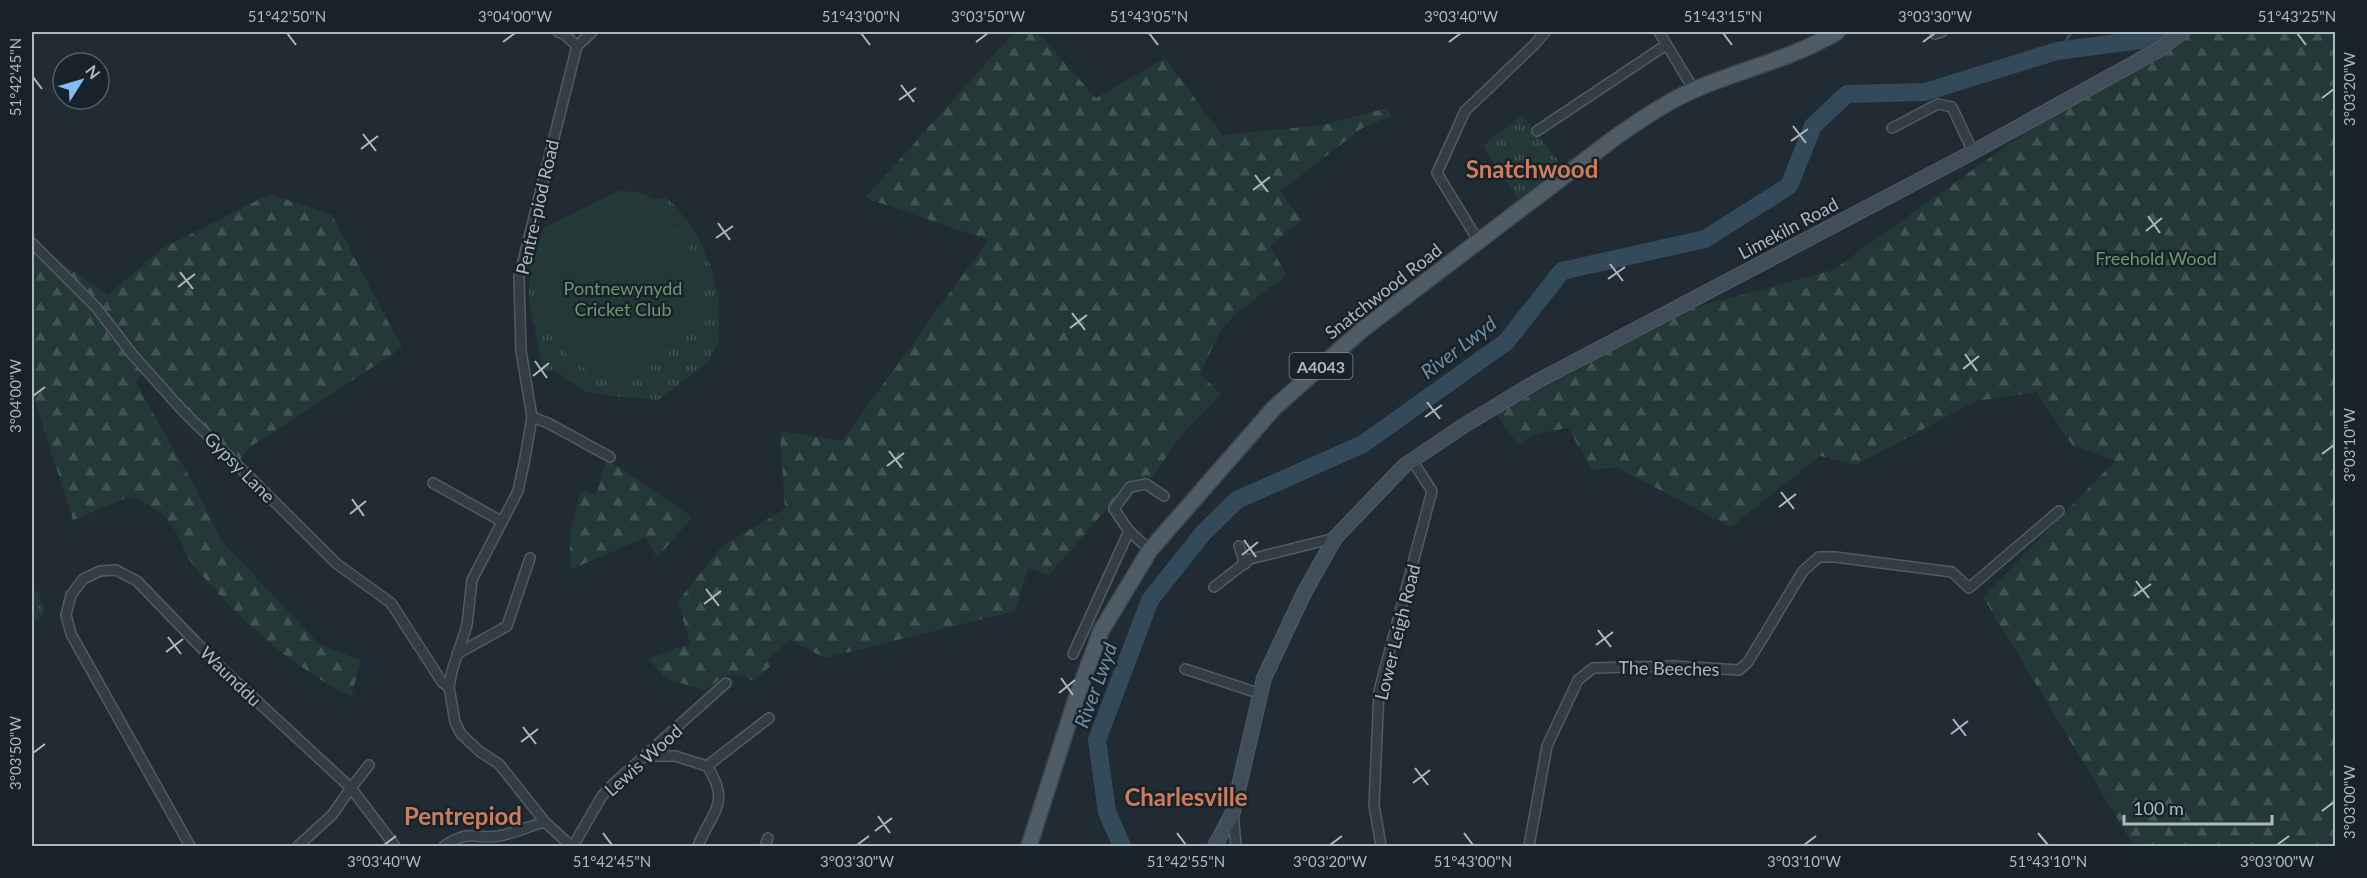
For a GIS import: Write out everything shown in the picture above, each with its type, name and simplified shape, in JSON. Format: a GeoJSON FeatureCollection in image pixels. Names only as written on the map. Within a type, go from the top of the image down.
{"type":"FeatureCollection","features":[{"type":"Feature","properties":{"kind":"main road","name":"Snatchwood Road"},"geometry":{"type":"LineString","coordinates":[[1029,846],[1076,699],[1101,631],[1150,550],[1274,408],[1363,329],[1617,136],[1653,112],[1694,90],[1797,53],[1837,32]]}},
{"type":"Feature","properties":{"kind":"main road","name":"Limekiln Road"},"geometry":{"type":"LineString","coordinates":[[1215,846],[1233,812],[1264,678],[1299,603],[1335,538],[1412,460],[1538,381],[1973,152],[2160,49],[2182,32]]}},
{"type":"Feature","properties":{"kind":"street"},"geometry":{"type":"LineString","coordinates":[[558,32],[564,34],[577,46],[592,32]]}},
{"type":"Feature","properties":{"kind":"street"},"geometry":{"type":"LineString","coordinates":[[1479,242],[1437,173],[1465,111],[1545,32]]}},
{"type":"Feature","properties":{"kind":"street"},"geometry":{"type":"LineString","coordinates":[[1659,32],[1694,90]]}},
{"type":"Feature","properties":{"kind":"street"},"geometry":{"type":"LineString","coordinates":[[1537,130],[1666,45]]}},
{"type":"Feature","properties":{"kind":"street","name":"Pentre-piod Road"},"geometry":{"type":"LineString","coordinates":[[572,846],[545,822],[499,764],[474,747],[461,734],[455,722],[450,691],[457,654],[466,625],[472,580],[518,491],[532,417],[521,351],[519,277],[577,46]]}},
{"type":"Feature","properties":{"kind":"street"},"geometry":{"type":"LineString","coordinates":[[1892,128],[1938,104],[1952,107],[1973,152]]}},
{"type":"Feature","properties":{"kind":"street","name":"Gypsy Lane"},"geometry":{"type":"LineString","coordinates":[[32,243],[96,307],[132,354],[182,410],[337,564],[391,603],[450,691]]}},
{"type":"Feature","properties":{"kind":"street"},"geometry":{"type":"LineString","coordinates":[[532,417],[610,457]]}},
{"type":"Feature","properties":{"kind":"street","name":"Lower Leigh Road"},"geometry":{"type":"LineString","coordinates":[[1381,846],[1374,805],[1379,691],[1432,491],[1412,460]]}},
{"type":"Feature","properties":{"kind":"street"},"geometry":{"type":"LineString","coordinates":[[433,483],[501,522]]}},
{"type":"Feature","properties":{"kind":"street"},"geometry":{"type":"LineString","coordinates":[[1150,550],[1129,531],[1114,509],[1130,487],[1146,484],[1164,496]]}},
{"type":"Feature","properties":{"kind":"street","name":"The Beeches"},"geometry":{"type":"LineString","coordinates":[[1529,846],[1547,746],[1578,680],[1593,668],[1674,666],[1739,670],[1748,662],[1803,572],[1819,557],[1952,572],[1969,588],[2059,511]]}},
{"type":"Feature","properties":{"kind":"street"},"geometry":{"type":"LineString","coordinates":[[1072,654],[1129,531]]}},
{"type":"Feature","properties":{"kind":"street"},"geometry":{"type":"LineString","coordinates":[[1214,587],[1250,559],[1335,538]]}},
{"type":"Feature","properties":{"kind":"street"},"geometry":{"type":"LineString","coordinates":[[1239,546],[1245,564]]}},
{"type":"Feature","properties":{"kind":"street"},"geometry":{"type":"LineString","coordinates":[[457,654],[507,626],[530,558]]}},
{"type":"Feature","properties":{"kind":"street","name":"Waunddu"},"geometry":{"type":"LineString","coordinates":[[190,846],[71,634],[66,615],[71,595],[83,579],[100,571],[117,570],[137,581],[218,665],[351,788],[395,846]]}},
{"type":"Feature","properties":{"kind":"street"},"geometry":{"type":"LineString","coordinates":[[1185,669],[1261,694]]}},
{"type":"Feature","properties":{"kind":"street","name":"Lewis Wood"},"geometry":{"type":"LineString","coordinates":[[572,846],[602,796],[726,683]]}},
{"type":"Feature","properties":{"kind":"street"},"geometry":{"type":"LineString","coordinates":[[707,766],[769,718]]}},
{"type":"Feature","properties":{"kind":"street"},"geometry":{"type":"LineString","coordinates":[[646,756],[675,756],[707,766],[720,791],[720,804],[698,846]]}},
{"type":"Feature","properties":{"kind":"street"},"geometry":{"type":"LineString","coordinates":[[298,846],[332,815],[369,765]]}},
{"type":"Feature","properties":{"kind":"street"},"geometry":{"type":"LineString","coordinates":[[1233,812],[1236,846]]}},
{"type":"Feature","properties":{"kind":"street"},"geometry":{"type":"LineString","coordinates":[[444,846],[471,834],[498,836],[545,822]]}},
{"type":"Feature","properties":{"kind":"green space"},"geometry":{"type":"Polygon","coordinates":[[[1014,32],[1037,32],[1096,98],[1165,58],[1222,135],[1322,125],[1388,108],[1391,116],[1362,128],[1280,192],[1302,220],[1270,246],[1286,274],[1226,325],[1200,374],[1221,394],[1177,440],[1153,478],[1134,478],[1049,575],[1028,568],[1015,611],[825,658],[790,640],[768,659],[772,665],[753,681],[733,674],[723,677],[706,690],[666,679],[648,658],[690,644],[678,601],[722,546],[785,509],[780,431],[842,441],[988,240],[865,198],[1014,32]]]}},
{"type":"Feature","properties":{"kind":"green space","name":"Freehold Wood"},"geometry":{"type":"Polygon","coordinates":[[[2165,32],[2335,32],[2335,846],[2134,846],[1983,597],[2115,461],[2072,445],[2037,392],[1976,401],[1856,465],[1820,456],[1731,527],[1616,467],[1592,470],[1568,428],[1535,435],[1518,445],[1497,414],[1686,310],[1833,270],[2165,32]]]}},
{"type":"Feature","properties":{"kind":"green space"},"geometry":{"type":"Polygon","coordinates":[[[1522,115],[1562,166],[1518,199],[1483,146],[1522,115]]]}},
{"type":"Feature","properties":{"kind":"green space","name":"Pontnewynydd Cricket Club"},"geometry":{"type":"Polygon","coordinates":[[[619,191],[638,192],[653,199],[666,198],[675,205],[698,237],[711,267],[719,301],[719,341],[707,363],[658,400],[588,392],[557,372],[543,370],[529,299],[530,257],[545,227],[619,191]]]}},
{"type":"Feature","properties":{"kind":"green space","name":"Pontnewynydd Cricket Club"},"geometry":{"type":"Polygon","coordinates":[[[619,191],[647,204],[671,225],[692,255],[698,272],[700,290],[691,320],[659,357],[637,375],[610,378],[597,374],[573,360],[555,339],[542,311],[530,257],[550,230],[548,226],[619,191]]]}},
{"type":"Feature","properties":{"kind":"green space"},"geometry":{"type":"Polygon","coordinates":[[[270,194],[332,215],[402,348],[250,447],[237,464],[146,370],[135,381],[195,487],[221,540],[318,643],[361,661],[351,697],[286,655],[228,604],[194,566],[173,527],[152,507],[131,496],[73,520],[32,391],[32,243],[108,295],[161,249],[270,194]]]}},
{"type":"Feature","properties":{"kind":"green space"},"geometry":{"type":"Polygon","coordinates":[[[607,459],[692,517],[657,558],[646,537],[570,570],[570,533],[581,490],[596,495],[607,459]]]}},
{"type":"Feature","properties":{"kind":"green space"},"geometry":{"type":"Polygon","coordinates":[[[32,589],[39,593],[44,611],[42,617],[32,621],[32,589]]]}},
{"type":"Feature","properties":{"kind":"waterway"},"geometry":{"type":"LineString","coordinates":[[2063,50],[2072,32]]}},
{"type":"Feature","properties":{"kind":"waterway","name":"River Lwyd"},"geometry":{"type":"LineString","coordinates":[[1122,846],[1107,812],[1097,740],[1150,600],[1204,532],[1237,500],[1363,444],[1506,342],[1562,271],[1705,239],[1789,186],[1813,126],[1847,94],[1925,92],[2057,51],[2148,39],[2158,32]]}},
{"type":"Feature","properties":{"kind":"district","name":"Snatchwood"},"geometry":{"type":"Point","coordinates":[1532,168]}},
{"type":"Feature","properties":{"kind":"district","name":"Charlesville"},"geometry":{"type":"Point","coordinates":[1186,796]}},
{"type":"Feature","properties":{"kind":"district","name":"Pentrepiod"},"geometry":{"type":"Point","coordinates":[463,815]}}]}
